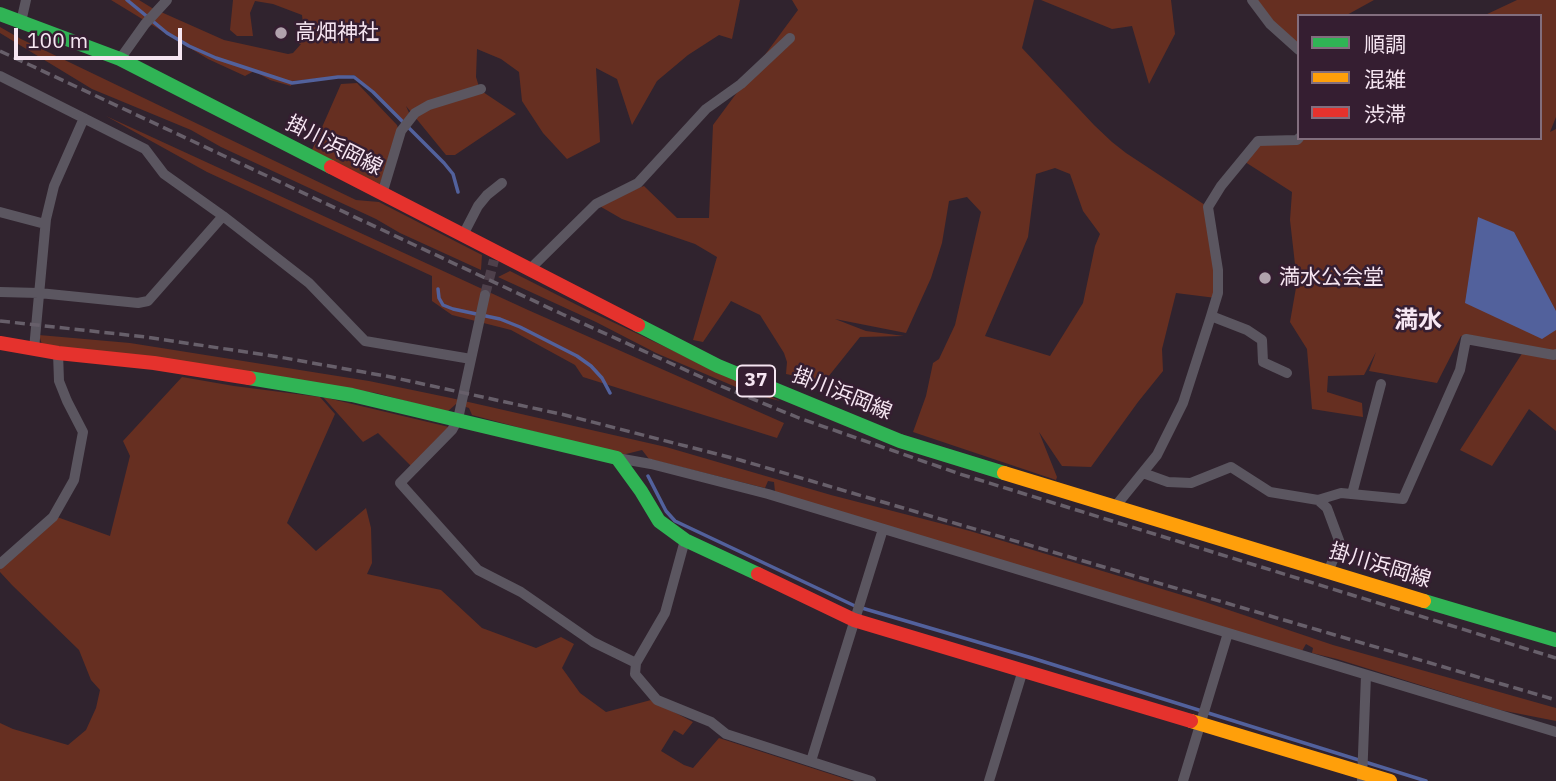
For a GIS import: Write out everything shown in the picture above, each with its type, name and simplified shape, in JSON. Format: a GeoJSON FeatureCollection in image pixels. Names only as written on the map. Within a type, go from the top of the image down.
{"type":"FeatureCollection","features":[{"type":"Feature","properties":{"kind":"main road","name":"掛川浜岡線"},"geometry":{"type":"LineString","coordinates":[[0,14],[120,60],[463,235],[495,256],[530,269],[719,366],[900,441],[1556,640]]}},
{"type":"Feature","properties":{"kind":"main road"},"geometry":{"type":"LineString","coordinates":[[0,343],[58,353],[154,363],[352,395],[623,459],[659,521],[685,540],[854,620],[1201,723],[1362,776],[1390,781]]}},
{"type":"Feature","properties":{"kind":"street"},"geometry":{"type":"LineString","coordinates":[[21,22],[26,0]]}},
{"type":"Feature","properties":{"kind":"street"},"geometry":{"type":"LineString","coordinates":[[120,60],[145,24],[167,0]]}},
{"type":"Feature","properties":{"kind":"street"},"geometry":{"type":"LineString","coordinates":[[1252,0],[1269,24],[1297,48]]}},
{"type":"Feature","properties":{"kind":"street"},"geometry":{"type":"LineString","coordinates":[[530,269],[596,204],[638,183],[706,109],[741,84],[790,38]]}},
{"type":"Feature","properties":{"kind":"street"},"geometry":{"type":"LineString","coordinates":[[0,76],[145,149],[164,174],[309,283],[365,341],[471,359]]}},
{"type":"Feature","properties":{"kind":"street"},"geometry":{"type":"LineString","coordinates":[[382,194],[406,124],[415,113],[429,105],[481,89]]}},
{"type":"Feature","properties":{"kind":"street"},"geometry":{"type":"LineString","coordinates":[[34,349],[45,224],[54,186],[85,118]]}},
{"type":"Feature","properties":{"kind":"street"},"geometry":{"type":"LineString","coordinates":[[1114,508],[1157,455],[1183,403],[1211,316],[1218,293],[1218,270],[1208,206],[1258,141],[1297,140]]}},
{"type":"Feature","properties":{"kind":"street"},"geometry":{"type":"LineString","coordinates":[[463,235],[486,195],[502,183]]}},
{"type":"Feature","properties":{"kind":"street"},"geometry":{"type":"LineString","coordinates":[[0,212],[45,224]]}},
{"type":"Feature","properties":{"kind":"street"},"geometry":{"type":"LineString","coordinates":[[0,292],[39,293],[138,303],[148,301],[223,216]]}},
{"type":"Feature","properties":{"kind":"street"},"geometry":{"type":"LineString","coordinates":[[483,301],[458,419],[452,429],[400,483],[478,570],[521,592],[593,642],[636,663]]}},
{"type":"Feature","properties":{"kind":"street"},"geometry":{"type":"LineString","coordinates":[[1211,316],[1247,330],[1262,340],[1263,362],[1287,373]]}},
{"type":"Feature","properties":{"kind":"street"},"geometry":{"type":"LineString","coordinates":[[1143,472],[1168,482],[1191,483],[1231,467],[1270,492],[1318,500],[1341,493],[1403,499],[1460,370],[1465,339],[1556,354]]}},
{"type":"Feature","properties":{"kind":"street"},"geometry":{"type":"LineString","coordinates":[[0,564],[53,517],[74,480],[83,432],[59,381],[58,353]]}},
{"type":"Feature","properties":{"kind":"street"},"geometry":{"type":"LineString","coordinates":[[1352,494],[1381,384]]}},
{"type":"Feature","properties":{"kind":"street"},"geometry":{"type":"LineString","coordinates":[[623,459],[768,494],[1556,732]]}},
{"type":"Feature","properties":{"kind":"street"},"geometry":{"type":"LineString","coordinates":[[1318,500],[1327,508],[1340,543],[1328,572]]}},
{"type":"Feature","properties":{"kind":"street"},"geometry":{"type":"LineString","coordinates":[[811,761],[883,529]]}},
{"type":"Feature","properties":{"kind":"street"},"geometry":{"type":"LineString","coordinates":[[685,540],[665,613],[636,663],[635,674],[657,700],[711,722],[726,734],[871,781]]}},
{"type":"Feature","properties":{"kind":"street"},"geometry":{"type":"LineString","coordinates":[[1184,781],[1228,633]]}},
{"type":"Feature","properties":{"kind":"street"},"geometry":{"type":"LineString","coordinates":[[989,781],[1023,670]]}},
{"type":"Feature","properties":{"kind":"street"},"geometry":{"type":"LineString","coordinates":[[1362,776],[1366,675]]}},
{"type":"Feature","properties":{"kind":"shaded area"},"geometry":{"type":"Polygon","coordinates":[[[111,0],[139,0],[224,40],[288,54],[293,53],[301,44],[302,15],[273,4],[255,1],[250,13],[253,36],[237,36],[230,30],[233,0],[740,0],[732,39],[719,35],[688,55],[657,81],[632,125],[617,79],[596,68],[600,142],[567,159],[543,133],[522,101],[519,72],[501,59],[477,49],[476,77],[480,90],[516,114],[455,155],[446,155],[406,106],[410,115],[405,122],[354,75],[292,81],[291,86],[270,80],[254,71],[245,76],[208,59],[111,0]]]}},
{"type":"Feature","properties":{"kind":"shaded area"},"geometry":{"type":"Polygon","coordinates":[[[792,0],[1034,0],[1022,48],[1112,142],[1208,207],[1216,298],[1176,293],[1162,349],[1163,371],[1091,467],[1062,466],[1039,432],[1056,480],[913,432],[926,396],[933,363],[939,359],[955,325],[981,212],[967,197],[949,201],[942,243],[931,278],[906,333],[835,319],[866,331],[904,336],[860,337],[824,382],[786,374],[787,362],[784,353],[760,315],[731,301],[703,342],[693,340],[717,257],[695,244],[622,219],[596,204],[644,186],[677,218],[709,218],[713,125],[798,10],[792,0]],[[1055,168],[1036,174],[1028,237],[985,336],[1050,356],[1083,303],[1100,234],[1083,211],[1070,174],[1055,168]]]}},
{"type":"Feature","properties":{"kind":"shaded area"},"geometry":{"type":"Polygon","coordinates":[[[1041,0],[1171,0],[1175,34],[1149,84],[1132,26],[1112,29],[1041,0]]]}},
{"type":"Feature","properties":{"kind":"shaded area"},"geometry":{"type":"Polygon","coordinates":[[[1257,0],[1374,0],[1349,14],[1297,14],[1297,41],[1291,45],[1257,0]]]}},
{"type":"Feature","properties":{"kind":"shaded area"},"geometry":{"type":"Polygon","coordinates":[[[1517,0],[1556,0],[1556,117],[1550,132],[1556,129],[1556,357],[1538,349],[1461,336],[1437,383],[1369,371],[1376,352],[1364,375],[1328,376],[1327,392],[1362,403],[1363,417],[1312,409],[1307,349],[1290,322],[1297,282],[1290,220],[1292,192],[1242,160],[1258,141],[1297,138],[1542,140],[1542,14],[1487,14],[1517,0]]]}},
{"type":"Feature","properties":{"kind":"shaded area"},"geometry":{"type":"Polygon","coordinates":[[[0,27],[356,200],[379,202],[482,255],[481,270],[221,147],[191,130],[92,89],[0,33],[0,27]]]}},
{"type":"Feature","properties":{"kind":"shaded area"},"geometry":{"type":"Polygon","coordinates":[[[357,83],[397,125],[400,134],[379,186],[312,150],[341,84],[357,83]]]}},
{"type":"Feature","properties":{"kind":"shaded area"},"geometry":{"type":"Polygon","coordinates":[[[106,116],[528,310],[784,423],[777,438],[583,377],[575,365],[511,330],[452,315],[432,301],[432,276],[207,172],[106,116]]]}},
{"type":"Feature","properties":{"kind":"shaded area"},"geometry":{"type":"Polygon","coordinates":[[[510,271],[780,401],[750,393],[656,353],[498,277],[510,271]]]}},
{"type":"Feature","properties":{"kind":"shaded area"},"geometry":{"type":"Polygon","coordinates":[[[39,335],[130,343],[369,381],[666,447],[831,495],[970,531],[1205,602],[1333,645],[1556,708],[1556,721],[1500,710],[1312,653],[1313,648],[1306,644],[1302,651],[775,492],[774,482],[768,481],[765,488],[649,459],[642,450],[622,455],[472,415],[469,408],[456,404],[447,412],[376,393],[42,345],[39,335]]]}},
{"type":"Feature","properties":{"kind":"shaded area"},"geometry":{"type":"Polygon","coordinates":[[[1523,352],[1556,359],[1556,431],[1529,409],[1492,466],[1460,450],[1523,352]]]}},
{"type":"Feature","properties":{"kind":"shaded area"},"geometry":{"type":"Polygon","coordinates":[[[182,377],[320,397],[335,414],[287,523],[316,551],[366,508],[371,528],[372,563],[367,574],[441,590],[482,628],[536,648],[561,637],[574,644],[562,668],[580,693],[606,712],[651,700],[693,722],[683,735],[674,730],[661,751],[684,765],[693,768],[719,738],[852,781],[0,781],[0,723],[68,745],[86,730],[96,708],[100,690],[91,680],[79,650],[12,585],[0,572],[0,568],[57,517],[110,536],[130,456],[123,441],[182,377]]]}},
{"type":"Feature","properties":{"kind":"shaded area"},"geometry":{"type":"Polygon","coordinates":[[[323,397],[449,427],[412,467],[378,433],[363,442],[323,397]]]}},
{"type":"Feature","properties":{"kind":"water"},"geometry":{"type":"Polygon","coordinates":[[[1478,217],[1514,232],[1556,311],[1556,330],[1542,339],[1465,303],[1478,217]]]}},
{"type":"Feature","properties":{"kind":"waterway"},"geometry":{"type":"LineString","coordinates":[[127,0],[167,33],[216,58],[292,83],[354,77],[373,92],[444,163],[453,174],[458,192]]}},
{"type":"Feature","properties":{"kind":"waterway"},"geometry":{"type":"LineString","coordinates":[[438,289],[443,305],[500,319],[577,356],[602,378],[610,393]]}},
{"type":"Feature","properties":{"kind":"waterway"},"geometry":{"type":"LineString","coordinates":[[648,476],[666,511],[675,521],[855,606],[1032,658],[1426,781]]}},
{"type":"Feature","properties":{"kind":"tunnel"},"geometry":{"type":"LineString","coordinates":[[485,295],[494,260]]}},
{"type":"Feature","properties":{"kind":"railway"},"geometry":{"type":"LineString","coordinates":[[0,51],[562,314],[799,418],[960,474],[1556,658]]}},
{"type":"Feature","properties":{"kind":"railway"},"geometry":{"type":"LineString","coordinates":[[0,321],[146,337],[279,357],[391,377],[565,415],[740,460],[1556,700]]}},
{"type":"Feature","properties":{"kind":"traffic: fast"},"geometry":{"type":"LineString","coordinates":[[0,14],[120,59],[331,167]]}},
{"type":"Feature","properties":{"kind":"traffic: fast"},"geometry":{"type":"LineString","coordinates":[[638,325],[718,366],[900,441],[1004,473]]}},
{"type":"Feature","properties":{"kind":"traffic: fast"},"geometry":{"type":"LineString","coordinates":[[249,378],[352,395],[617,458],[659,521],[685,540],[758,574]]}},
{"type":"Feature","properties":{"kind":"traffic: fast"},"geometry":{"type":"LineString","coordinates":[[1424,601],[1556,640]]}},
{"type":"Feature","properties":{"kind":"traffic: slow"},"geometry":{"type":"LineString","coordinates":[[1004,473],[1424,601]]}},
{"type":"Feature","properties":{"kind":"traffic: slow"},"geometry":{"type":"LineString","coordinates":[[1191,721],[1390,781]]}},
{"type":"Feature","properties":{"kind":"traffic: jam"},"geometry":{"type":"LineString","coordinates":[[331,167],[638,325]]}},
{"type":"Feature","properties":{"kind":"traffic: jam"},"geometry":{"type":"LineString","coordinates":[[0,343],[249,378]]}},
{"type":"Feature","properties":{"kind":"traffic: jam"},"geometry":{"type":"LineString","coordinates":[[758,574],[854,620],[1191,721]]}},
{"type":"Feature","properties":{"kind":"place","name":"高畑神社"},"geometry":{"type":"Point","coordinates":[281,33]}},
{"type":"Feature","properties":{"kind":"place","name":"満水公会堂"},"geometry":{"type":"Point","coordinates":[1265,278]}},
{"type":"Feature","properties":{"kind":"district","name":"満水"},"geometry":{"type":"Point","coordinates":[1418,321]}}]}
